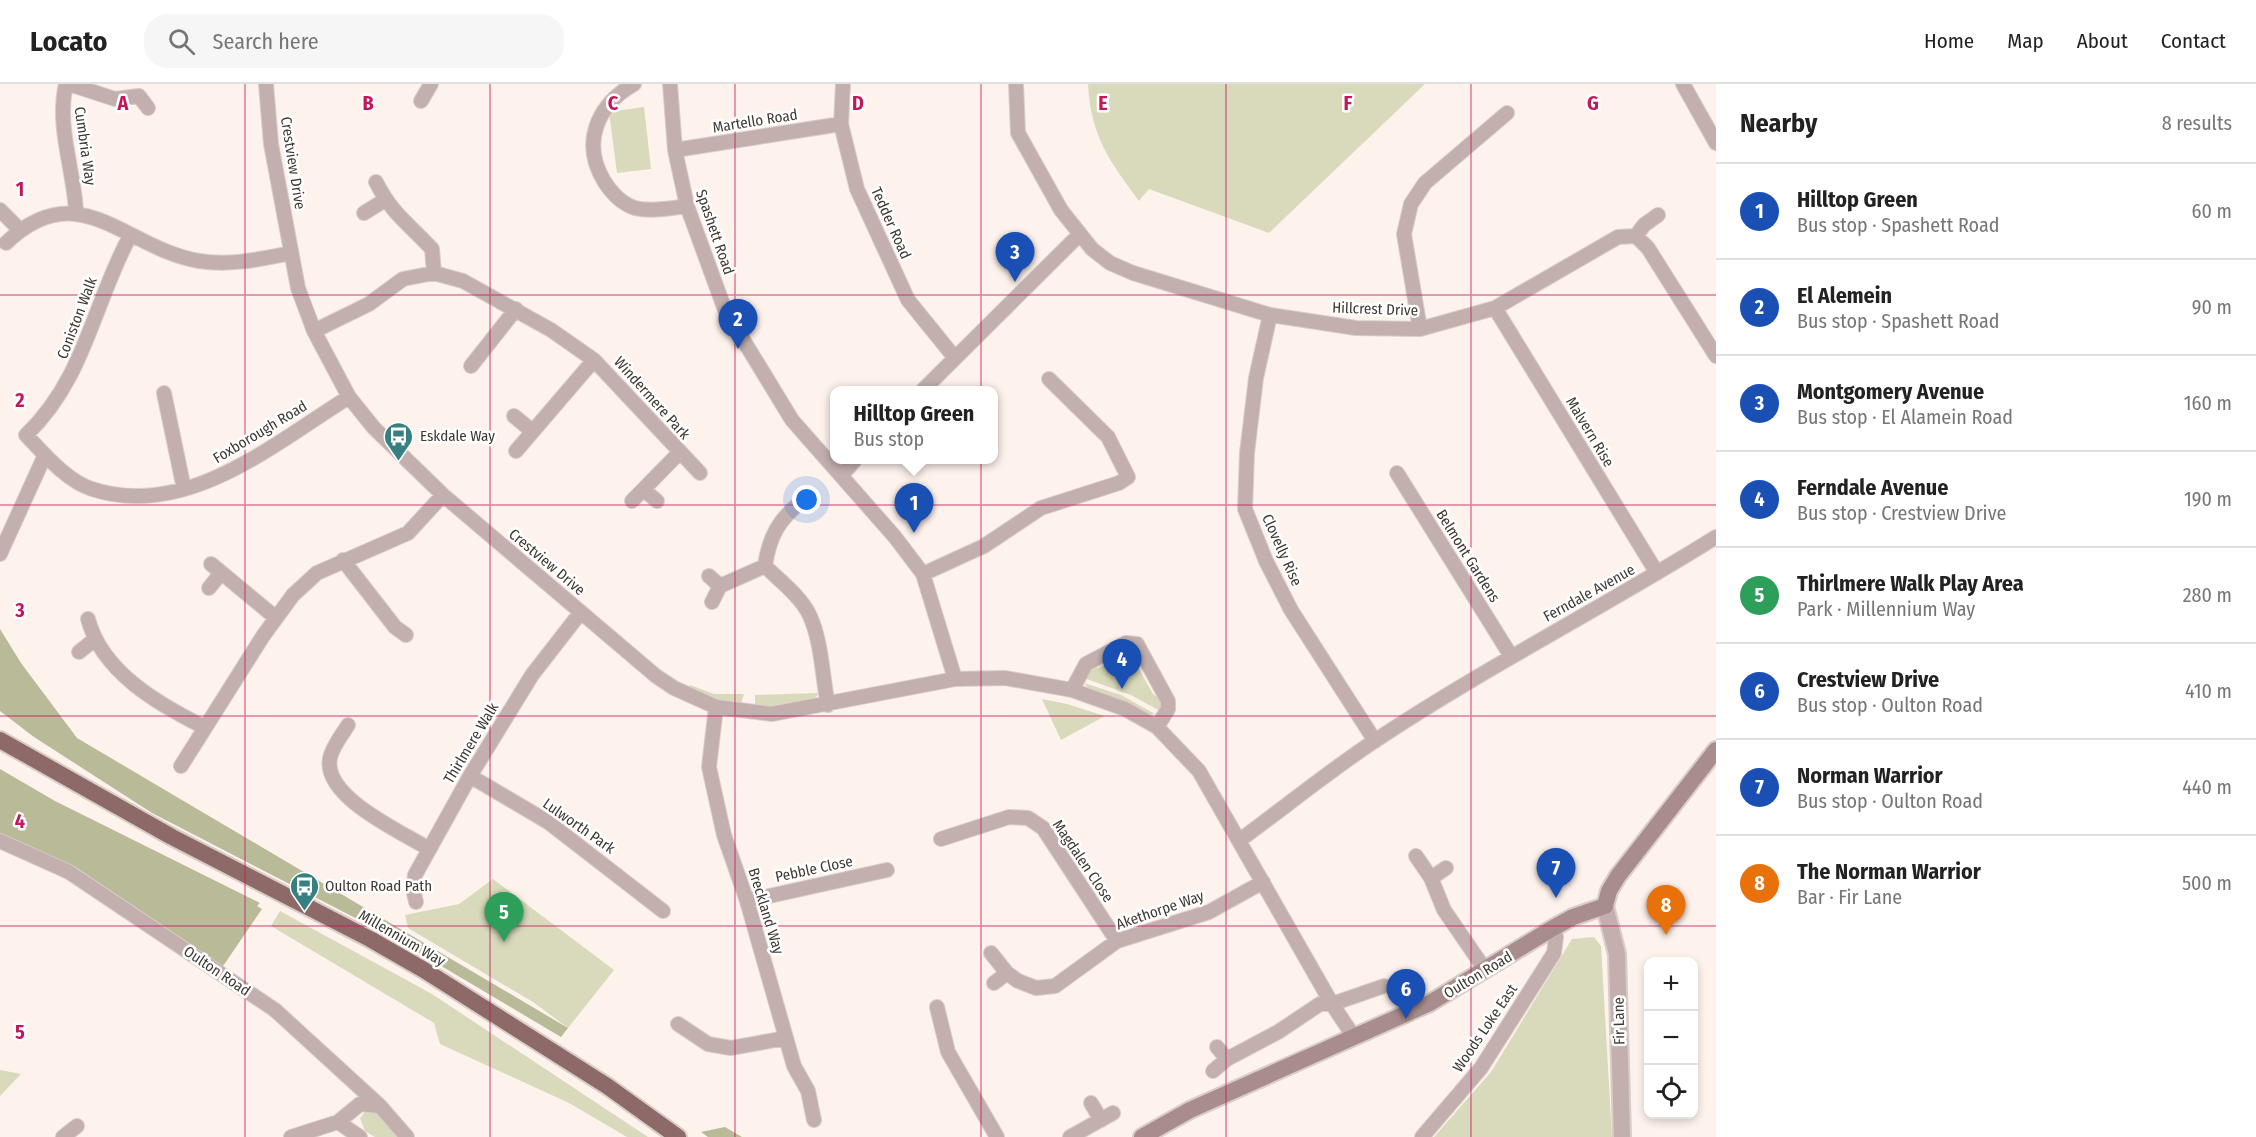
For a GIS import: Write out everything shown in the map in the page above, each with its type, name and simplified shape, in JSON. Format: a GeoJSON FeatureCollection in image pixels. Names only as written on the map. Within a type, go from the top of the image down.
{"type":"FeatureCollection","features":[{"type":"Feature","properties":{"kind":"highway","name":"Millennium Way"},"geometry":{"type":"LineString","coordinates":[[0,740],[172,837],[360,934],[424,970],[607,1086],[678,1137]]}},
{"type":"Feature","properties":{"kind":"main road"},"geometry":{"type":"LineString","coordinates":[[1605,906],[1609,891],[1618,876],[1716,750]]}},
{"type":"Feature","properties":{"kind":"main road","name":"Oulton Road"},"geometry":{"type":"LineString","coordinates":[[1142,1137],[1190,1110],[1430,1003],[1486,971],[1553,928],[1573,917],[1605,906]]}},
{"type":"Feature","properties":{"kind":"street"},"geometry":{"type":"LineString","coordinates":[[67,84],[115,99],[141,90],[148,108]]}},
{"type":"Feature","properties":{"kind":"street","name":"Cumbria Way"},"geometry":{"type":"LineString","coordinates":[[67,84],[61,116],[74,183],[76,212]]}},
{"type":"Feature","properties":{"kind":"street","name":"Crestview Drive"},"geometry":{"type":"LineString","coordinates":[[266,84],[271,144],[291,253],[298,288],[314,332],[349,397],[374,428],[442,495],[674,688],[716,707],[772,714],[955,679],[1005,678],[1072,690],[1125,709],[1157,728],[1199,771],[1332,1004],[1354,1037]]}},
{"type":"Feature","properties":{"kind":"street"},"geometry":{"type":"LineString","coordinates":[[421,101],[431,84]]}},
{"type":"Feature","properties":{"kind":"street"},"geometry":{"type":"LineString","coordinates":[[634,84],[618,93],[606,105],[595,125],[592,144],[597,170],[612,194],[635,208],[657,210],[687,206]]}},
{"type":"Feature","properties":{"kind":"street","name":"Spashett Road"},"geometry":{"type":"LineString","coordinates":[[670,84],[675,150],[687,206],[725,310],[792,420],[830,462]]}},
{"type":"Feature","properties":{"kind":"street","name":"Tedder Road"},"geometry":{"type":"LineString","coordinates":[[843,84],[841,124],[857,189],[908,300],[955,358]]}},
{"type":"Feature","properties":{"kind":"street","name":"Hillcrest Drive"},"geometry":{"type":"LineString","coordinates":[[1016,84],[1018,133],[1060,210],[1079,235],[1110,263],[1133,273],[1270,315],[1356,328],[1420,329],[1495,308],[1618,237],[1636,236]]}},
{"type":"Feature","properties":{"kind":"street"},"geometry":{"type":"LineString","coordinates":[[1683,84],[1716,142]]}},
{"type":"Feature","properties":{"kind":"street"},"geometry":{"type":"LineString","coordinates":[[1420,329],[1404,234],[1411,204],[1425,183],[1507,113]]}},
{"type":"Feature","properties":{"kind":"street","name":"Martello Road"},"geometry":{"type":"LineString","coordinates":[[675,150],[841,124]]}},
{"type":"Feature","properties":{"kind":"street"},"geometry":{"type":"LineString","coordinates":[[376,182],[385,200],[404,224],[432,249],[434,273]]}},
{"type":"Feature","properties":{"kind":"street"},"geometry":{"type":"LineString","coordinates":[[364,213],[385,200]]}},
{"type":"Feature","properties":{"kind":"street"},"geometry":{"type":"LineString","coordinates":[[0,210],[20,230]]}},
{"type":"Feature","properties":{"kind":"street"},"geometry":{"type":"LineString","coordinates":[[6,243],[20,230],[45,216],[76,212],[95,216],[130,236],[170,253],[216,263],[242,263],[291,253]]}},
{"type":"Feature","properties":{"kind":"street"},"geometry":{"type":"LineString","coordinates":[[1658,215],[1644,225],[1636,236],[1648,248],[1716,356]]}},
{"type":"Feature","properties":{"kind":"street"},"geometry":{"type":"LineString","coordinates":[[926,386],[1079,235]]}},
{"type":"Feature","properties":{"kind":"street","name":"Coniston Walk"},"geometry":{"type":"LineString","coordinates":[[26,435],[47,415],[72,373],[90,335],[114,266],[130,236]]}},
{"type":"Feature","properties":{"kind":"street","name":"Windermere Park"},"geometry":{"type":"LineString","coordinates":[[314,332],[369,304],[403,279],[434,273],[463,281],[516,309],[594,360],[700,473]]}},
{"type":"Feature","properties":{"kind":"street","name":"Malvern Rise"},"geometry":{"type":"LineString","coordinates":[[1495,308],[1657,573]]}},
{"type":"Feature","properties":{"kind":"street"},"geometry":{"type":"LineString","coordinates":[[471,366],[516,309]]}},
{"type":"Feature","properties":{"kind":"street","name":"Clovelly Rise"},"geometry":{"type":"LineString","coordinates":[[1270,315],[1256,378],[1247,453],[1245,509],[1266,561],[1291,610],[1375,741]]}},
{"type":"Feature","properties":{"kind":"street"},"geometry":{"type":"LineString","coordinates":[[516,451],[594,360]]}},
{"type":"Feature","properties":{"kind":"street"},"geometry":{"type":"LineString","coordinates":[[922,574],[984,546],[1041,507],[1119,483],[1128,477],[1108,437],[1049,379]]}},
{"type":"Feature","properties":{"kind":"street"},"geometry":{"type":"LineString","coordinates":[[164,393],[184,489]]}},
{"type":"Feature","properties":{"kind":"street","name":"Foxborough Road"},"geometry":{"type":"LineString","coordinates":[[26,435],[45,455],[90,489],[118,495],[152,495],[184,489],[216,478],[257,456],[349,397]]}},
{"type":"Feature","properties":{"kind":"street"},"geometry":{"type":"LineString","coordinates":[[514,416],[532,431]]}},
{"type":"Feature","properties":{"kind":"street"},"geometry":{"type":"LineString","coordinates":[[632,501],[679,453]]}},
{"type":"Feature","properties":{"kind":"street"},"geometry":{"type":"LineString","coordinates":[[0,554],[45,455]]}},
{"type":"Feature","properties":{"kind":"street","name":"Spashett Road"},"geometry":{"type":"LineString","coordinates":[[832,464],[895,537],[922,574],[955,679]]}},
{"type":"Feature","properties":{"kind":"street"},"geometry":{"type":"LineString","coordinates":[[842,475],[851,464]]}},
{"type":"Feature","properties":{"kind":"street","name":"Belmont Gardens"},"geometry":{"type":"LineString","coordinates":[[1397,473],[1510,656]]}},
{"type":"Feature","properties":{"kind":"street"},"geometry":{"type":"LineString","coordinates":[[644,490],[657,501]]}},
{"type":"Feature","properties":{"kind":"street"},"geometry":{"type":"LineString","coordinates":[[181,766],[204,727],[293,595],[317,573],[342,560],[408,533],[442,495]]}},
{"type":"Feature","properties":{"kind":"street"},"geometry":{"type":"LineString","coordinates":[[765,566],[768,543],[783,518],[802,501]]}},
{"type":"Feature","properties":{"kind":"street"},"geometry":{"type":"LineString","coordinates":[[783,518],[793,527]]}},
{"type":"Feature","properties":{"kind":"street","name":"Ferndale Avenue"},"geometry":{"type":"LineString","coordinates":[[1240,840],[1375,741],[1510,656],[1716,537]]}},
{"type":"Feature","properties":{"kind":"street"},"geometry":{"type":"LineString","coordinates":[[342,560],[394,616],[406,635]]}},
{"type":"Feature","properties":{"kind":"street"},"geometry":{"type":"LineString","coordinates":[[712,602],[720,586],[765,566]]}},
{"type":"Feature","properties":{"kind":"street"},"geometry":{"type":"LineString","coordinates":[[765,566],[809,614],[818,642],[828,705]]}},
{"type":"Feature","properties":{"kind":"street"},"geometry":{"type":"LineString","coordinates":[[209,588],[216,569],[276,618]]}},
{"type":"Feature","properties":{"kind":"street"},"geometry":{"type":"LineString","coordinates":[[709,576],[720,586]]}},
{"type":"Feature","properties":{"kind":"street","name":"Thirlmere Walk"},"geometry":{"type":"LineString","coordinates":[[416,902],[413,889],[415,875],[470,776],[532,675],[581,612]]}},
{"type":"Feature","properties":{"kind":"street"},"geometry":{"type":"LineString","coordinates":[[88,619],[94,640],[117,668],[143,691],[176,713],[204,727]]}},
{"type":"Feature","properties":{"kind":"street"},"geometry":{"type":"LineString","coordinates":[[79,652],[94,640]]}},
{"type":"Feature","properties":{"kind":"street"},"geometry":{"type":"LineString","coordinates":[[1072,690],[1086,664],[1126,643],[1137,644],[1168,701],[1168,710],[1157,728]]}},
{"type":"Feature","properties":{"kind":"street","name":"Breckland Way"},"geometry":{"type":"LineString","coordinates":[[716,707],[709,767],[724,835],[747,901],[794,1066],[808,1091],[814,1120]]}},
{"type":"Feature","properties":{"kind":"street"},"geometry":{"type":"LineString","coordinates":[[348,725],[331,739],[329,759],[332,778],[347,799],[429,849]]}},
{"type":"Feature","properties":{"kind":"street","name":"Lulworth Park"},"geometry":{"type":"LineString","coordinates":[[470,776],[548,822],[663,911]]}},
{"type":"Feature","properties":{"kind":"street","name":"Magdalen Close"},"geometry":{"type":"LineString","coordinates":[[941,838],[1009,817],[1028,818],[1043,828],[1117,941]]}},
{"type":"Feature","properties":{"kind":"street","name":"Oulton Road"},"geometry":{"type":"LineString","coordinates":[[0,842],[69,873],[275,1010],[380,1106],[407,1137]]}},
{"type":"Feature","properties":{"kind":"street"},"geometry":{"type":"LineString","coordinates":[[1416,856],[1431,878],[1444,910],[1486,971]]}},
{"type":"Feature","properties":{"kind":"street"},"geometry":{"type":"LineString","coordinates":[[1431,878],[1446,868]]}},
{"type":"Feature","properties":{"kind":"street","name":"Pebble Close"},"geometry":{"type":"LineString","coordinates":[[747,901],[888,870]]}},
{"type":"Feature","properties":{"kind":"street","name":"Akethorpe Way"},"geometry":{"type":"LineString","coordinates":[[991,953],[1006,973],[1036,988],[1055,986],[1117,941],[1209,912],[1263,882]]}},
{"type":"Feature","properties":{"kind":"street","name":"Fir Lane"},"geometry":{"type":"LineString","coordinates":[[1605,906],[1617,954],[1622,1137]]}},
{"type":"Feature","properties":{"kind":"street","name":"Woods Loke East"},"geometry":{"type":"LineString","coordinates":[[1422,1137],[1481,1068],[1554,952],[1556,937],[1553,928]]}},
{"type":"Feature","properties":{"kind":"street"},"geometry":{"type":"LineString","coordinates":[[994,982],[1006,973]]}},
{"type":"Feature","properties":{"kind":"street"},"geometry":{"type":"LineString","coordinates":[[1213,1071],[1227,1059],[1278,1032],[1320,1004],[1332,1004],[1384,986]]}},
{"type":"Feature","properties":{"kind":"street"},"geometry":{"type":"LineString","coordinates":[[937,1007],[948,1052],[997,1137]]}},
{"type":"Feature","properties":{"kind":"street"},"geometry":{"type":"LineString","coordinates":[[678,1024],[708,1044],[731,1048],[786,1038]]}},
{"type":"Feature","properties":{"kind":"street"},"geometry":{"type":"LineString","coordinates":[[1217,1047],[1227,1059]]}},
{"type":"Feature","properties":{"kind":"street"},"geometry":{"type":"LineString","coordinates":[[1070,1137],[1107,1117],[1091,1103]]}},
{"type":"Feature","properties":{"kind":"street"},"geometry":{"type":"LineString","coordinates":[[291,1137],[338,1122],[360,1104],[380,1106]]}},
{"type":"Feature","properties":{"kind":"street"},"geometry":{"type":"LineString","coordinates":[[338,1122],[360,1137]]}},
{"type":"Feature","properties":{"kind":"street"},"geometry":{"type":"LineString","coordinates":[[63,1137],[77,1126]]}},
{"type":"Feature","properties":{"kind":"green space"},"geometry":{"type":"Polygon","coordinates":[[[1088,84],[1425,84],[1269,233],[1149,189],[1139,201],[1103,147],[1093,119],[1088,84]]]}},
{"type":"Feature","properties":{"kind":"green space"},"geometry":{"type":"Polygon","coordinates":[[[644,107],[651,169],[617,173],[609,112],[644,107]]]}},
{"type":"Feature","properties":{"kind":"green space"},"geometry":{"type":"Polygon","coordinates":[[[0,629],[21,663],[77,738],[568,1028],[561,1037],[394,938],[152,813],[34,737],[0,711],[0,629]]]}},
{"type":"Feature","properties":{"kind":"green space"},"geometry":{"type":"Polygon","coordinates":[[[1125,650],[1136,653],[1135,662],[1153,694],[1162,700],[1160,711],[1131,695],[1084,678],[1093,665],[1098,668],[1119,657],[1120,652],[1125,650]]]}},
{"type":"Feature","properties":{"kind":"green space"},"geometry":{"type":"Polygon","coordinates":[[[1084,683],[1121,695],[1155,714],[1149,715],[1089,689],[1084,683]]]}},
{"type":"Feature","properties":{"kind":"green space"},"geometry":{"type":"Polygon","coordinates":[[[690,685],[714,694],[744,694],[740,706],[723,703],[688,688],[690,685]]]}},
{"type":"Feature","properties":{"kind":"green space"},"geometry":{"type":"Polygon","coordinates":[[[819,693],[814,700],[778,707],[755,707],[755,695],[819,693]]]}},
{"type":"Feature","properties":{"kind":"green space"},"geometry":{"type":"Polygon","coordinates":[[[1042,699],[1067,704],[1105,716],[1061,740],[1042,699]]]}},
{"type":"Feature","properties":{"kind":"green space"},"geometry":{"type":"Polygon","coordinates":[[[0,769],[55,801],[260,903],[257,906],[262,909],[221,969],[88,876],[0,835],[0,769]]]}},
{"type":"Feature","properties":{"kind":"green space"},"geometry":{"type":"Polygon","coordinates":[[[493,879],[614,970],[568,1028],[533,1002],[408,928],[405,915],[459,904],[493,879]]]}},
{"type":"Feature","properties":{"kind":"green space"},"geometry":{"type":"Polygon","coordinates":[[[280,911],[432,994],[648,1137],[627,1137],[569,1103],[440,1044],[434,1023],[271,926],[280,911]]]}},
{"type":"Feature","properties":{"kind":"green space"},"geometry":{"type":"Polygon","coordinates":[[[1594,937],[1601,946],[1612,1137],[1434,1137],[1491,1072],[1572,939],[1594,937]]]}},
{"type":"Feature","properties":{"kind":"green space"},"geometry":{"type":"Polygon","coordinates":[[[0,1070],[21,1074],[0,1096],[0,1070]]]}},
{"type":"Feature","properties":{"kind":"green space"},"geometry":{"type":"Polygon","coordinates":[[[366,1111],[380,1114],[402,1137],[375,1137],[365,1131],[360,1118],[366,1111]]]}},
{"type":"Feature","properties":{"kind":"green space"},"geometry":{"type":"Polygon","coordinates":[[[725,1127],[742,1137],[708,1137],[701,1132],[725,1127]]]}},
{"type":"Feature","properties":{"kind":"place","name":"Montgomery Avenue"},"geometry":{"type":"Point","coordinates":[1015,282]}},
{"type":"Feature","properties":{"kind":"place","name":"El Alemein"},"geometry":{"type":"Point","coordinates":[738,349]}},
{"type":"Feature","properties":{"kind":"place","name":"Eskdale Way"},"geometry":{"type":"Point","coordinates":[399,462]}},
{"type":"Feature","properties":{"kind":"place","name":"Hilltop Green"},"geometry":{"type":"Point","coordinates":[914,533]}},
{"type":"Feature","properties":{"kind":"place","name":"Ferndale Avenue"},"geometry":{"type":"Point","coordinates":[1122,689]}},
{"type":"Feature","properties":{"kind":"place","name":"Norman Warrior"},"geometry":{"type":"Point","coordinates":[1556,898]}},
{"type":"Feature","properties":{"kind":"place","name":"Oulton Road Path"},"geometry":{"type":"Point","coordinates":[304,912]}},
{"type":"Feature","properties":{"kind":"place","name":"The Norman Warrior"},"geometry":{"type":"Point","coordinates":[1666,935]}},
{"type":"Feature","properties":{"kind":"place","name":"Thirlmere Walk Play Area"},"geometry":{"type":"Point","coordinates":[504,942]}},
{"type":"Feature","properties":{"kind":"place","name":"Crestview Drive"},"geometry":{"type":"Point","coordinates":[1406,1019]}}]}
